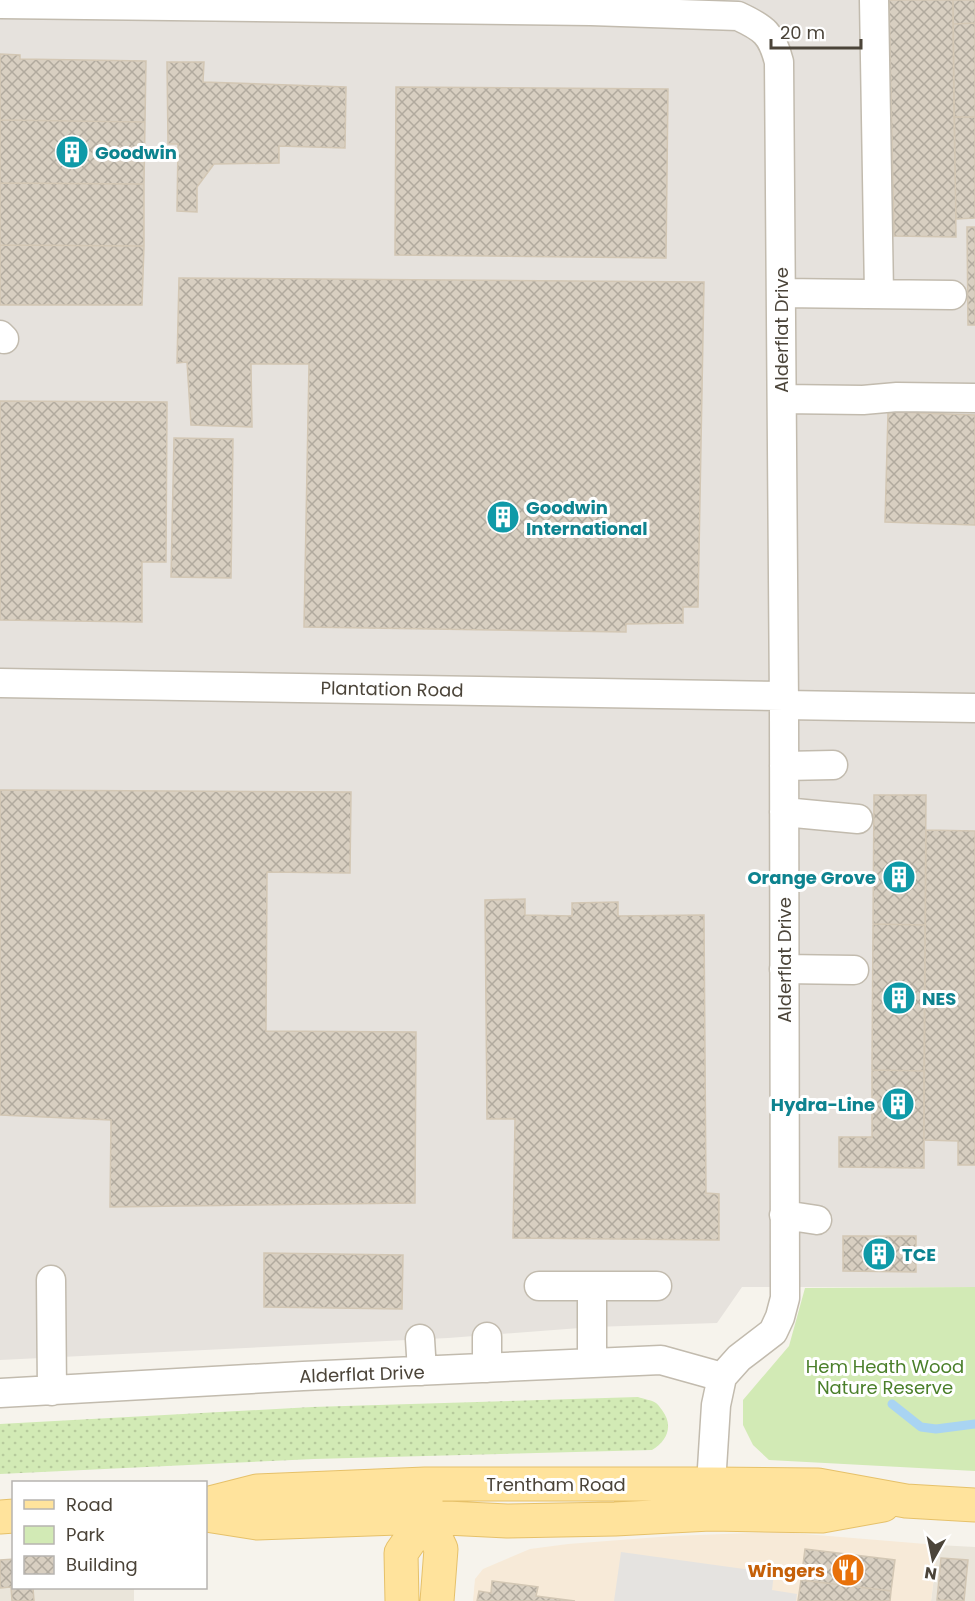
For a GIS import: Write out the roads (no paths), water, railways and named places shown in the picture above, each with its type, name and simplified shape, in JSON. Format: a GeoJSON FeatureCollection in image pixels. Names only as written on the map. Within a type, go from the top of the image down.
{"type":"FeatureCollection","features":[{"type":"Feature","properties":{"kind":"main road","name":"Trentham Road"},"geometry":{"type":"LineString","coordinates":[[207,1504],[257,1491],[425,1484],[711,1484],[818,1485],[906,1501],[975,1505]]}},
{"type":"Feature","properties":{"kind":"main road"},"geometry":{"type":"LineString","coordinates":[[425,1484],[426,1517],[441,1549],[437,1601]]}},
{"type":"Feature","properties":{"kind":"main road","name":"Trentham Road"},"geometry":{"type":"LineString","coordinates":[[207,1515],[257,1523],[426,1517],[507,1521],[615,1520],[710,1514],[822,1516],[906,1501]]}},
{"type":"Feature","properties":{"kind":"main road"},"geometry":{"type":"LineString","coordinates":[[402,1601],[400,1553],[426,1517]]}},
{"type":"Feature","properties":{"kind":"street"},"geometry":{"type":"LineString","coordinates":[[874,0],[879,294]]}},
{"type":"Feature","properties":{"kind":"street","name":"Alderflat Drive"},"geometry":{"type":"LineString","coordinates":[[0,4],[31,2],[591,6],[738,16],[765,32],[774,44],[779,62],[784,700],[784,1298],[780,1317],[773,1332],[739,1358],[722,1377],[661,1360],[292,1376],[0,1393]]}},
{"type":"Feature","properties":{"kind":"street"},"geometry":{"type":"LineString","coordinates":[[781,293],[952,295]]}},
{"type":"Feature","properties":{"kind":"street"},"geometry":{"type":"LineString","coordinates":[[782,399],[975,398]]}},
{"type":"Feature","properties":{"kind":"street","name":"Plantation Road"},"geometry":{"type":"LineString","coordinates":[[0,683],[784,700],[975,708]]}},
{"type":"Feature","properties":{"kind":"street"},"geometry":{"type":"LineString","coordinates":[[784,766],[834,765]]}},
{"type":"Feature","properties":{"kind":"street"},"geometry":{"type":"LineString","coordinates":[[784,812],[858,819]]}},
{"type":"Feature","properties":{"kind":"street"},"geometry":{"type":"LineString","coordinates":[[784,969],[854,970]]}},
{"type":"Feature","properties":{"kind":"street"},"geometry":{"type":"LineString","coordinates":[[784,1215],[817,1220]]}},
{"type":"Feature","properties":{"kind":"street"},"geometry":{"type":"LineString","coordinates":[[51,1280],[52,1391]]}},
{"type":"Feature","properties":{"kind":"street"},"geometry":{"type":"LineString","coordinates":[[539,1286],[657,1286]]}},
{"type":"Feature","properties":{"kind":"street"},"geometry":{"type":"LineString","coordinates":[[592,1286],[592,1362]]}},
{"type":"Feature","properties":{"kind":"street"},"geometry":{"type":"LineString","coordinates":[[487,1368],[488,1337]]}},
{"type":"Feature","properties":{"kind":"street"},"geometry":{"type":"LineString","coordinates":[[420,1339],[422,1371]]}},
{"type":"Feature","properties":{"kind":"street"},"geometry":{"type":"LineString","coordinates":[[711,1484],[716,1405],[722,1377]]}},
{"type":"Feature","properties":{"kind":"waterway"},"geometry":{"type":"LineString","coordinates":[[892,1404],[921,1427],[936,1429],[975,1424]]}},
{"type":"Feature","properties":{"kind":"place","name":"Goodwin"},"geometry":{"type":"Point","coordinates":[72,152]}},
{"type":"Feature","properties":{"kind":"place","name":"Goodwin International"},"geometry":{"type":"Point","coordinates":[503,517]}},
{"type":"Feature","properties":{"kind":"place","name":"Orange Grove"},"geometry":{"type":"Point","coordinates":[899,877]}},
{"type":"Feature","properties":{"kind":"place","name":"NES"},"geometry":{"type":"Point","coordinates":[899,998]}},
{"type":"Feature","properties":{"kind":"place","name":"Hydra-Line"},"geometry":{"type":"Point","coordinates":[898,1104]}},
{"type":"Feature","properties":{"kind":"place","name":"TCE"},"geometry":{"type":"Point","coordinates":[879,1254]}},
{"type":"Feature","properties":{"kind":"place","name":"Wingers"},"geometry":{"type":"Point","coordinates":[848,1570]}},
{"type":"Feature","properties":{"kind":"park label","name":"Hem Heath Wood Nature Reserve"},"geometry":{"type":"Point","coordinates":[885,1376]}}]}
